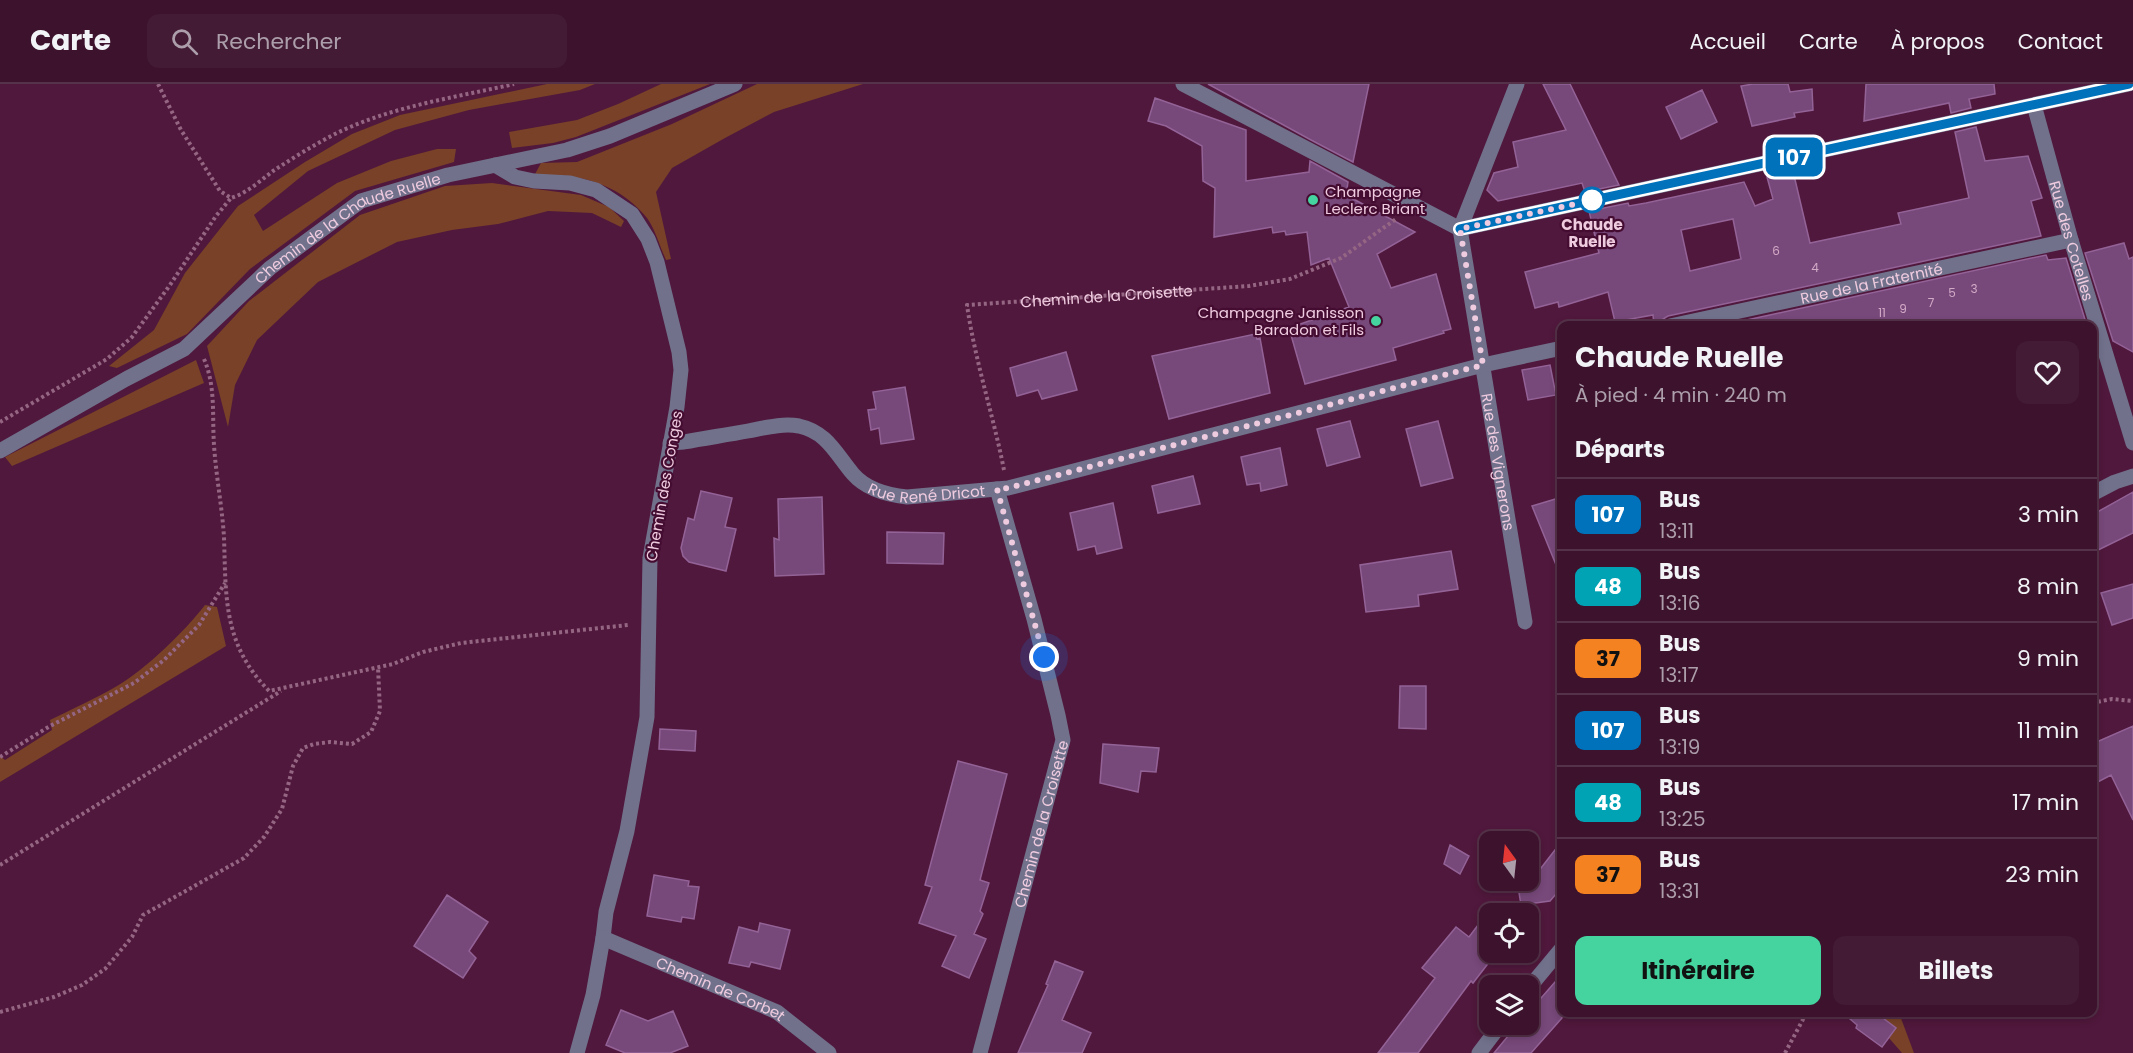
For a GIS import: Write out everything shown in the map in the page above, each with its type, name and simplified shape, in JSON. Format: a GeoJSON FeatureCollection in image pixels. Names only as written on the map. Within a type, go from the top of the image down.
{"type":"FeatureCollection","features":[{"type":"Feature","properties":{"kind":"street","name":"Chemin de la Chaude Ruelle"},"geometry":{"type":"LineString","coordinates":[[0,451],[126,379],[184,349],[270,268],[361,201],[448,175],[567,150],[610,136],[735,84]]}},
{"type":"Feature","properties":{"kind":"street"},"geometry":{"type":"LineString","coordinates":[[1183,84],[1266,126],[1414,207],[1460,229],[2129,84]]}},
{"type":"Feature","properties":{"kind":"street"},"geometry":{"type":"LineString","coordinates":[[1460,229],[1517,84]]}},
{"type":"Feature","properties":{"kind":"street","name":"Rue des Cotelles"},"geometry":{"type":"LineString","coordinates":[[2034,105],[2096,321]]}},
{"type":"Feature","properties":{"kind":"street","name":"Chemin des Conges"},"geometry":{"type":"LineString","coordinates":[[495,165],[515,177],[534,181],[570,183],[596,190],[632,214],[643,230],[657,262],[680,352],[679,390],[650,558],[647,717],[627,831],[606,912],[593,995],[578,1053]]}},
{"type":"Feature","properties":{"kind":"street","name":"Rue des Vignerons"},"geometry":{"type":"LineString","coordinates":[[1460,229],[1525,622]]}},
{"type":"Feature","properties":{"kind":"street","name":"Rue de la Fraternité"},"geometry":{"type":"LineString","coordinates":[[1693,321],[2071,240]]}},
{"type":"Feature","properties":{"kind":"street","name":"Rue des Cotelles"},"geometry":{"type":"LineString","coordinates":[[2097,325],[2133,443]]}},
{"type":"Feature","properties":{"kind":"street"},"geometry":{"type":"LineString","coordinates":[[1483,365],[1557,349]]}},
{"type":"Feature","properties":{"kind":"street","name":"Rue René Dricot"},"geometry":{"type":"LineString","coordinates":[[670,443],[776,426],[800,426],[828,441],[854,475],[866,484],[893,495],[907,497],[1002,489],[1483,365]]}},
{"type":"Feature","properties":{"kind":"street"},"geometry":{"type":"LineString","coordinates":[[2097,491],[2133,476]]}},
{"type":"Feature","properties":{"kind":"street","name":"Chemin de la Croisette"},"geometry":{"type":"LineString","coordinates":[[980,1053],[1063,740],[1002,489]]}},
{"type":"Feature","properties":{"kind":"street","name":"Chemin de Corbet"},"geometry":{"type":"LineString","coordinates":[[603,938],[777,1012],[829,1053]]}},
{"type":"Feature","properties":{"kind":"street"},"geometry":{"type":"LineString","coordinates":[[1539,975],[1557,954]]}},
{"type":"Feature","properties":{"kind":"street"},"geometry":{"type":"LineString","coordinates":[[1479,1053],[1493,1035]]}},
{"type":"Feature","properties":{"kind":"path"},"geometry":{"type":"LineString","coordinates":[[158,84],[181,130],[220,191],[231,198]]}},
{"type":"Feature","properties":{"kind":"path"},"geometry":{"type":"LineString","coordinates":[[0,422],[107,359],[132,337],[231,198],[336,134],[385,113],[514,84]]}},
{"type":"Feature","properties":{"kind":"path","name":"Chemin de la Croisette"},"geometry":{"type":"LineString","coordinates":[[1002,489],[996,429],[980,377],[967,305],[1238,286],[1290,279],[1341,258],[1414,207]]}},
{"type":"Feature","properties":{"kind":"path"},"geometry":{"type":"LineString","coordinates":[[195,340],[208,369],[214,410],[214,443],[224,536],[228,614],[235,640],[256,678],[269,691],[393,664],[423,652],[461,643],[650,623]]}},
{"type":"Feature","properties":{"kind":"path"},"geometry":{"type":"LineString","coordinates":[[0,757],[50,726],[134,683],[164,660],[199,625],[226,582]]}},
{"type":"Feature","properties":{"kind":"path"},"geometry":{"type":"LineString","coordinates":[[0,1012],[54,998],[82,984],[105,969],[132,937],[143,915],[244,858],[264,837],[282,809],[293,766],[303,748],[330,742],[352,744],[371,732],[380,711],[378,667]]}},
{"type":"Feature","properties":{"kind":"path"},"geometry":{"type":"LineString","coordinates":[[0,865],[284,689]]}},
{"type":"Feature","properties":{"kind":"path"},"geometry":{"type":"LineString","coordinates":[[2097,702],[2112,699],[2133,701]]}},
{"type":"Feature","properties":{"kind":"path"},"geometry":{"type":"LineString","coordinates":[[1785,1053],[1804,1017]]}},
{"type":"Feature","properties":{"kind":"shaded area"},"geometry":{"type":"Polygon","coordinates":[[[547,84],[595,84],[580,90],[469,110],[395,130],[308,171],[254,215],[263,231],[337,183],[391,161],[437,149],[456,149],[454,162],[355,191],[250,269],[187,334],[117,368],[109,366],[154,330],[185,273],[238,206],[305,162],[352,134],[400,115],[547,84]]]}},
{"type":"Feature","properties":{"kind":"shaded area"},"geometry":{"type":"Polygon","coordinates":[[[661,84],[710,84],[576,137],[553,143],[512,148],[509,132],[577,120],[661,84]]]}},
{"type":"Feature","properties":{"kind":"shaded area"},"geometry":{"type":"Polygon","coordinates":[[[757,84],[863,84],[774,112],[672,168],[656,192],[671,259],[666,260],[647,218],[636,206],[610,188],[581,178],[534,176],[541,163],[577,162],[672,124],[757,84]]]}},
{"type":"Feature","properties":{"kind":"shaded area"},"geometry":{"type":"Polygon","coordinates":[[[492,183],[581,195],[609,207],[624,221],[621,227],[592,213],[548,211],[498,224],[452,230],[397,242],[318,282],[257,340],[235,385],[228,427],[207,346],[249,301],[360,215],[445,186],[492,183]]]}},
{"type":"Feature","properties":{"kind":"shaded area"},"geometry":{"type":"Polygon","coordinates":[[[196,360],[204,383],[12,466],[5,457],[196,360]]]}},
{"type":"Feature","properties":{"kind":"shaded area"},"geometry":{"type":"Polygon","coordinates":[[[205,605],[217,607],[226,646],[0,782],[0,756],[5,760],[52,730],[50,720],[128,679],[164,649],[205,605]]]}},
{"type":"Feature","properties":{"kind":"shaded area"},"geometry":{"type":"Polygon","coordinates":[[[1880,1017],[1900,1017],[1914,1053],[1902,1053],[1889,1038],[1895,1028],[1880,1017]]]}},
{"type":"Feature","properties":{"kind":"building"},"geometry":{"type":"Polygon","coordinates":[[[1208,84],[1369,84],[1353,162],[1311,140],[1208,84]]]}},
{"type":"Feature","properties":{"kind":"building"},"geometry":{"type":"Polygon","coordinates":[[[1543,84],[1570,84],[1619,185],[1585,192],[1582,183],[1498,201],[1487,190],[1494,173],[1518,167],[1513,142],[1566,130],[1543,84]]]}},
{"type":"Feature","properties":{"kind":"building"},"geometry":{"type":"Polygon","coordinates":[[[1788,84],[1790,92],[1812,89],[1813,110],[1794,113],[1795,117],[1752,126],[1741,86],[1788,84]]]}},
{"type":"Feature","properties":{"kind":"building"},"geometry":{"type":"Polygon","coordinates":[[[1866,84],[1994,84],[1995,94],[1969,99],[1971,108],[1951,113],[1949,103],[1864,121],[1866,84]]]}},
{"type":"Feature","properties":{"kind":"building"},"geometry":{"type":"Polygon","coordinates":[[[1702,90],[1717,122],[1681,139],[1666,107],[1702,90]]]}},
{"type":"Feature","properties":{"kind":"building"},"geometry":{"type":"Polygon","coordinates":[[[1155,98],[1246,130],[1246,181],[1309,172],[1310,161],[1348,182],[1346,195],[1415,232],[1377,254],[1391,288],[1436,274],[1451,329],[1393,348],[1396,360],[1305,384],[1289,328],[1349,307],[1329,258],[1311,265],[1307,232],[1286,235],[1285,231],[1273,233],[1272,227],[1214,237],[1215,188],[1203,181],[1202,146],[1166,126],[1148,121],[1155,98]]]}},
{"type":"Feature","properties":{"kind":"building"},"geometry":{"type":"Polygon","coordinates":[[[1976,127],[1985,161],[2028,156],[2042,198],[2031,201],[2041,236],[1668,316],[1662,321],[1654,321],[1653,315],[1615,321],[1608,292],[1559,307],[1558,302],[1535,308],[1525,272],[1599,253],[1589,211],[1628,203],[1629,206],[1646,203],[1744,182],[1755,206],[1773,199],[1767,177],[1793,171],[1810,243],[1901,224],[1898,213],[1969,198],[1955,132],[1976,127]],[[1733,219],[1681,230],[1690,271],[1741,259],[1733,219]]]}},
{"type":"Feature","properties":{"kind":"building"},"geometry":{"type":"Polygon","coordinates":[[[2124,243],[2129,259],[2133,257],[2133,352],[2113,341],[2085,253],[2124,243]]]}},
{"type":"Feature","properties":{"kind":"building"},"geometry":{"type":"Polygon","coordinates":[[[2046,255],[2048,260],[2066,258],[2085,321],[1742,321],[2046,255]]]}},
{"type":"Feature","properties":{"kind":"building"},"geometry":{"type":"Polygon","coordinates":[[[1255,334],[1257,339],[1260,338],[1270,393],[1169,419],[1152,356],[1255,334]]]}},
{"type":"Feature","properties":{"kind":"building"},"geometry":{"type":"Polygon","coordinates":[[[1066,352],[1077,390],[1042,399],[1038,390],[1017,396],[1010,368],[1066,352]]]}},
{"type":"Feature","properties":{"kind":"building"},"geometry":{"type":"Polygon","coordinates":[[[1550,365],[1556,395],[1528,400],[1522,370],[1550,365]]]}},
{"type":"Feature","properties":{"kind":"building"},"geometry":{"type":"Polygon","coordinates":[[[905,387],[914,439],[881,444],[879,428],[871,430],[868,410],[876,409],[873,392],[905,387]]]}},
{"type":"Feature","properties":{"kind":"building"},"geometry":{"type":"Polygon","coordinates":[[[1350,421],[1360,457],[1327,466],[1317,429],[1350,421]]]}},
{"type":"Feature","properties":{"kind":"building"},"geometry":{"type":"Polygon","coordinates":[[[1438,421],[1453,478],[1421,486],[1406,429],[1438,421]]]}},
{"type":"Feature","properties":{"kind":"building"},"geometry":{"type":"Polygon","coordinates":[[[1280,448],[1287,485],[1261,491],[1260,483],[1247,485],[1241,457],[1280,448]]]}},
{"type":"Feature","properties":{"kind":"building"},"geometry":{"type":"Polygon","coordinates":[[[1193,476],[1200,504],[1158,513],[1152,486],[1193,476]]]}},
{"type":"Feature","properties":{"kind":"building"},"geometry":{"type":"Polygon","coordinates":[[[701,491],[732,498],[725,527],[736,529],[726,571],[689,562],[683,556],[681,548],[688,518],[694,520],[701,491]]]}},
{"type":"Feature","properties":{"kind":"building"},"geometry":{"type":"Polygon","coordinates":[[[2133,492],[2133,533],[2097,551],[2097,512],[2133,492]]]}},
{"type":"Feature","properties":{"kind":"building"},"geometry":{"type":"Polygon","coordinates":[[[822,497],[824,574],[775,576],[774,538],[779,540],[778,499],[822,497]]]}},
{"type":"Feature","properties":{"kind":"building"},"geometry":{"type":"Polygon","coordinates":[[[1557,498],[1557,567],[1532,506],[1557,498]]]}},
{"type":"Feature","properties":{"kind":"building"},"geometry":{"type":"Polygon","coordinates":[[[1113,503],[1122,548],[1097,554],[1095,546],[1078,550],[1070,513],[1113,503]]]}},
{"type":"Feature","properties":{"kind":"building"},"geometry":{"type":"Polygon","coordinates":[[[887,532],[944,533],[943,564],[887,563],[887,532]]]}},
{"type":"Feature","properties":{"kind":"building"},"geometry":{"type":"Polygon","coordinates":[[[1451,551],[1458,589],[1418,595],[1419,606],[1366,612],[1360,565],[1451,551]]]}},
{"type":"Feature","properties":{"kind":"building"},"geometry":{"type":"Polygon","coordinates":[[[2133,584],[2133,618],[2112,625],[2101,593],[2133,584]]]}},
{"type":"Feature","properties":{"kind":"building"},"geometry":{"type":"Polygon","coordinates":[[[1400,686],[1426,686],[1426,729],[1399,728],[1400,686]]]}},
{"type":"Feature","properties":{"kind":"building"},"geometry":{"type":"Polygon","coordinates":[[[2133,726],[2133,820],[2111,775],[2097,782],[2097,742],[2133,726]]]}},
{"type":"Feature","properties":{"kind":"building"},"geometry":{"type":"Polygon","coordinates":[[[660,729],[696,731],[695,751],[659,749],[660,729]]]}},
{"type":"Feature","properties":{"kind":"building"},"geometry":{"type":"Polygon","coordinates":[[[1103,744],[1159,748],[1156,772],[1141,771],[1138,792],[1100,783],[1103,744]]]}},
{"type":"Feature","properties":{"kind":"building"},"geometry":{"type":"Polygon","coordinates":[[[958,761],[1007,774],[980,880],[989,883],[980,911],[983,914],[974,934],[986,939],[969,978],[942,966],[956,936],[919,923],[932,887],[925,885],[958,761]]]}},
{"type":"Feature","properties":{"kind":"building"},"geometry":{"type":"Polygon","coordinates":[[[1450,845],[1469,856],[1460,874],[1444,864],[1450,845]]]}},
{"type":"Feature","properties":{"kind":"building"},"geometry":{"type":"Polygon","coordinates":[[[1557,847],[1557,893],[1550,901],[1521,903],[1519,891],[1539,891],[1539,871],[1557,847]]]}},
{"type":"Feature","properties":{"kind":"building"},"geometry":{"type":"Polygon","coordinates":[[[654,875],[689,881],[688,886],[699,887],[694,919],[682,917],[681,922],[647,916],[654,875]]]}},
{"type":"Feature","properties":{"kind":"building"},"geometry":{"type":"Polygon","coordinates":[[[447,895],[488,922],[469,951],[476,958],[463,978],[414,946],[447,895]]]}},
{"type":"Feature","properties":{"kind":"building"},"geometry":{"type":"Polygon","coordinates":[[[760,923],[790,930],[780,969],[751,962],[749,967],[729,963],[739,927],[758,932],[760,923]]]}},
{"type":"Feature","properties":{"kind":"building"},"geometry":{"type":"Polygon","coordinates":[[[1479,924],[1479,963],[1488,963],[1473,983],[1471,981],[1418,1053],[1378,1053],[1435,978],[1422,968],[1456,927],[1469,937],[1479,924]]]}},
{"type":"Feature","properties":{"kind":"building"},"geometry":{"type":"Polygon","coordinates":[[[1055,961],[1083,972],[1062,1020],[1091,1033],[1082,1053],[1018,1053],[1048,985],[1046,984],[1055,961]]]}},
{"type":"Feature","properties":{"kind":"building"},"geometry":{"type":"Polygon","coordinates":[[[1557,980],[1557,1017],[1562,1018],[1531,1053],[1494,1053],[1509,1035],[1539,1035],[1539,1000],[1557,980]]]}},
{"type":"Feature","properties":{"kind":"building"},"geometry":{"type":"Polygon","coordinates":[[[621,1010],[648,1021],[673,1011],[688,1046],[670,1053],[625,1053],[606,1045],[621,1010]]]}},
{"type":"Feature","properties":{"kind":"building"},"geometry":{"type":"Polygon","coordinates":[[[1848,1017],[1882,1017],[1896,1028],[1882,1047],[1856,1028],[1857,1025],[1848,1017]]]}},
{"type":"Feature","properties":{"kind":"bus line","name":"107"},"geometry":{"type":"LineString","coordinates":[[1460,229],[2129,84]]}},
{"type":"Feature","properties":{"kind":"place","name":"Champagne Leclerc Briant"},"geometry":{"type":"Point","coordinates":[1313,200]}},
{"type":"Feature","properties":{"kind":"place","name":"Chaude Ruelle"},"geometry":{"type":"Point","coordinates":[1592,200]}},
{"type":"Feature","properties":{"kind":"place","name":"Champagne Janisson Baradon et Fils"},"geometry":{"type":"Point","coordinates":[1376,321]}},
{"type":"Feature","properties":{"kind":"route"},"geometry":{"type":"LineString","coordinates":[[1044,657],[997,489],[1483,365],[1460,229],[1598,199],[1592,200]]}}]}
